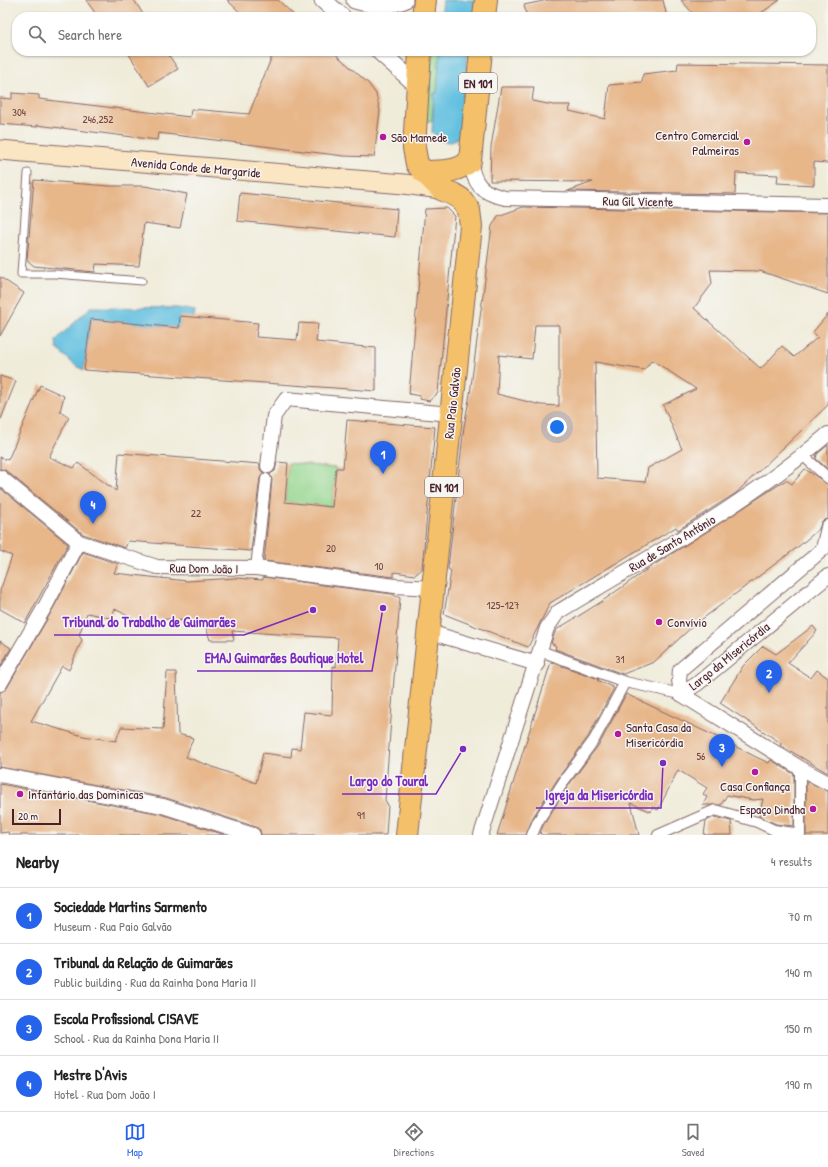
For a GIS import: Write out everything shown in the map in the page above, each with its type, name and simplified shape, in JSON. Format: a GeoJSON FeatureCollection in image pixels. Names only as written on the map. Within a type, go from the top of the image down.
{"type":"FeatureCollection","features":[{"type":"Feature","properties":{"kind":"main road"},"geometry":{"type":"LineString","coordinates":[[424,12],[425,0]]}},
{"type":"Feature","properties":{"kind":"main road"},"geometry":{"type":"LineString","coordinates":[[485,12],[486,0]]}},
{"type":"Feature","properties":{"kind":"main road","name":"EN 101"},"geometry":{"type":"LineString","coordinates":[[420,56],[414,148],[417,164],[441,189]]}},
{"type":"Feature","properties":{"kind":"main road","name":"EN 101"},"geometry":{"type":"LineString","coordinates":[[470,161],[480,56]]}},
{"type":"Feature","properties":{"kind":"main road","name":"Avenida Conde de Margaride"},"geometry":{"type":"LineString","coordinates":[[0,150],[441,189]]}},
{"type":"Feature","properties":{"kind":"main road"},"geometry":{"type":"LineString","coordinates":[[424,172],[459,169],[470,161]]}},
{"type":"Feature","properties":{"kind":"main road","name":"Avenida Conde de Margaride"},"geometry":{"type":"LineString","coordinates":[[392,184],[424,172]]}},
{"type":"Feature","properties":{"kind":"main road","name":"Rua Paio Galvão"},"geometry":{"type":"LineString","coordinates":[[429,632],[471,226],[469,210],[461,199],[441,189]]}},
{"type":"Feature","properties":{"kind":"main road","name":"EN 101"},"geometry":{"type":"LineString","coordinates":[[407,835],[429,632]]}},
{"type":"Feature","properties":{"kind":"street"},"geometry":{"type":"LineString","coordinates":[[323,0],[336,12]]}},
{"type":"Feature","properties":{"kind":"street"},"geometry":{"type":"LineString","coordinates":[[356,0],[370,4],[390,5],[404,0]]}},
{"type":"Feature","properties":{"kind":"street"},"geometry":{"type":"LineString","coordinates":[[385,56],[417,85]]}},
{"type":"Feature","properties":{"kind":"street","name":"Rua Gil Vicente"},"geometry":{"type":"LineString","coordinates":[[470,161],[473,176],[478,185],[486,192],[505,198],[828,205]]}},
{"type":"Feature","properties":{"kind":"street"},"geometry":{"type":"LineString","coordinates":[[256,568],[274,416],[286,399],[452,414]]}},
{"type":"Feature","properties":{"kind":"street","name":"Rua de Santo António"},"geometry":{"type":"LineString","coordinates":[[481,835],[541,658],[547,628],[558,612],[740,502],[776,477],[828,434]]}},
{"type":"Feature","properties":{"kind":"street"},"geometry":{"type":"LineString","coordinates":[[808,460],[828,478]]}},
{"type":"Feature","properties":{"kind":"street","name":"Rua Dom João I"},"geometry":{"type":"LineString","coordinates":[[0,477],[79,542],[157,567],[256,568],[394,586],[433,588]]}},
{"type":"Feature","properties":{"kind":"street"},"geometry":{"type":"LineString","coordinates":[[826,550],[828,527]]}},
{"type":"Feature","properties":{"kind":"street"},"geometry":{"type":"LineString","coordinates":[[0,684],[46,604],[79,542]]}},
{"type":"Feature","properties":{"kind":"street","name":"Largo da Misericórdia"},"geometry":{"type":"LineString","coordinates":[[826,550],[680,670],[679,680],[681,694],[697,684],[828,576]]}},
{"type":"Feature","properties":{"kind":"street"},"geometry":{"type":"LineString","coordinates":[[429,632],[541,658],[625,682],[681,694],[800,768],[828,783]]}},
{"type":"Feature","properties":{"kind":"street"},"geometry":{"type":"LineString","coordinates":[[532,835],[536,825],[566,778],[594,740],[625,682]]}},
{"type":"Feature","properties":{"kind":"street"},"geometry":{"type":"LineString","coordinates":[[658,835],[715,810],[757,822],[774,830],[800,835],[800,768]]}},
{"type":"Feature","properties":{"kind":"street"},"geometry":{"type":"LineString","coordinates":[[0,775],[163,806],[253,835]]}},
{"type":"Feature","properties":{"kind":"lane"},"geometry":{"type":"LineString","coordinates":[[28,172],[21,274],[55,274],[142,281]]}},
{"type":"Feature","properties":{"kind":"green space"},"geometry":{"type":"Polygon","coordinates":[[[432,56],[440,56],[437,93],[434,93],[432,121],[426,121],[432,56]]]}},
{"type":"Feature","properties":{"kind":"green space"},"geometry":{"type":"Polygon","coordinates":[[[288,463],[336,468],[332,507],[285,502],[288,463]]]}},
{"type":"Feature","properties":{"kind":"water"},"geometry":{"type":"Polygon","coordinates":[[[443,0],[475,0],[474,12],[442,12],[443,0]]]}},
{"type":"Feature","properties":{"kind":"water"},"geometry":{"type":"Polygon","coordinates":[[[440,56],[468,56],[464,97],[467,97],[462,134],[452,142],[440,141],[432,132],[434,93],[437,93],[440,56]]]}},
{"type":"Feature","properties":{"kind":"water"},"geometry":{"type":"Polygon","coordinates":[[[91,307],[177,308],[195,311],[194,317],[179,328],[91,320],[84,370],[76,366],[57,349],[56,340],[91,307]]]}},
{"type":"Feature","properties":{"kind":"building"},"geometry":{"type":"Polygon","coordinates":[[[86,0],[134,0],[142,12],[94,12],[86,0]]]}},
{"type":"Feature","properties":{"kind":"building"},"geometry":{"type":"Polygon","coordinates":[[[227,0],[278,0],[291,12],[240,12],[227,0]]]}},
{"type":"Feature","properties":{"kind":"building"},"geometry":{"type":"Polygon","coordinates":[[[548,0],[663,0],[666,12],[526,12],[524,5],[548,0]]]}},
{"type":"Feature","properties":{"kind":"building"},"geometry":{"type":"Polygon","coordinates":[[[681,0],[780,0],[762,12],[692,12],[681,0]]]}},
{"type":"Feature","properties":{"kind":"building"},"geometry":{"type":"Polygon","coordinates":[[[130,56],[169,56],[178,69],[149,86],[130,56]]]}},
{"type":"Feature","properties":{"kind":"building"},"geometry":{"type":"Polygon","coordinates":[[[272,56],[338,56],[368,83],[376,94],[380,111],[374,157],[344,156],[158,133],[157,140],[37,125],[37,127],[0,124],[0,98],[12,99],[12,93],[39,95],[39,99],[190,117],[191,109],[249,114],[272,56]]]}},
{"type":"Feature","properties":{"kind":"building"},"geometry":{"type":"Polygon","coordinates":[[[678,63],[828,65],[828,163],[814,162],[814,185],[777,183],[778,175],[736,173],[735,194],[568,191],[593,182],[490,181],[491,147],[501,87],[534,87],[532,101],[553,105],[571,105],[569,111],[605,119],[609,85],[642,82],[643,74],[677,70],[678,63]]]}},
{"type":"Feature","properties":{"kind":"building"},"geometry":{"type":"Polygon","coordinates":[[[34,180],[109,186],[145,186],[187,194],[180,228],[144,223],[139,266],[96,264],[95,272],[34,266],[27,260],[34,180]]]}},
{"type":"Feature","properties":{"kind":"building"},"geometry":{"type":"Polygon","coordinates":[[[240,193],[397,209],[395,237],[237,221],[240,193]]]}},
{"type":"Feature","properties":{"kind":"building"},"geometry":{"type":"Polygon","coordinates":[[[523,207],[828,213],[828,294],[760,271],[710,270],[712,284],[694,308],[761,369],[782,346],[794,357],[818,337],[813,332],[828,314],[828,405],[736,493],[678,530],[676,527],[550,603],[528,647],[444,614],[451,571],[448,569],[464,426],[470,394],[492,226],[498,216],[523,207]],[[535,325],[532,359],[499,355],[497,394],[541,405],[559,406],[559,325],[535,325]],[[652,360],[644,370],[595,362],[597,478],[645,482],[648,468],[682,449],[663,405],[696,389],[652,360]]]}},
{"type":"Feature","properties":{"kind":"building"},"geometry":{"type":"Polygon","coordinates":[[[447,208],[455,216],[438,393],[429,401],[420,399],[420,396],[409,394],[425,209],[447,208]]]}},
{"type":"Feature","properties":{"kind":"building"},"geometry":{"type":"Polygon","coordinates":[[[0,277],[24,293],[0,336],[0,277]]]}},
{"type":"Feature","properties":{"kind":"building"},"geometry":{"type":"Polygon","coordinates":[[[180,316],[258,323],[256,337],[297,340],[299,323],[318,324],[316,342],[376,348],[376,391],[84,370],[91,319],[179,328],[180,316]]]}},
{"type":"Feature","properties":{"kind":"building"},"geometry":{"type":"Polygon","coordinates":[[[0,376],[16,381],[1,419],[0,419],[0,376]]]}},
{"type":"Feature","properties":{"kind":"building"},"geometry":{"type":"Polygon","coordinates":[[[40,385],[64,396],[60,411],[69,417],[49,457],[74,468],[78,463],[116,491],[119,453],[260,464],[260,469],[263,473],[260,478],[251,551],[128,541],[125,548],[83,534],[5,470],[0,469],[0,457],[8,460],[40,385]]]}},
{"type":"Feature","properties":{"kind":"building"},"geometry":{"type":"Polygon","coordinates":[[[347,420],[435,427],[422,569],[415,575],[394,572],[394,577],[264,561],[272,480],[270,474],[275,471],[277,462],[288,463],[285,502],[332,507],[336,468],[343,468],[347,420]]]}},
{"type":"Feature","properties":{"kind":"building"},"geometry":{"type":"Polygon","coordinates":[[[828,445],[828,469],[816,459],[817,454],[828,445]]]}},
{"type":"Feature","properties":{"kind":"building"},"geometry":{"type":"Polygon","coordinates":[[[805,469],[828,484],[828,519],[822,521],[819,529],[799,546],[693,626],[654,662],[623,674],[555,649],[556,646],[551,643],[556,630],[786,480],[792,484],[805,469]]]}},
{"type":"Feature","properties":{"kind":"building"},"geometry":{"type":"Polygon","coordinates":[[[0,488],[68,544],[25,623],[0,609],[0,591],[12,556],[0,551],[0,488]]]}},
{"type":"Feature","properties":{"kind":"building"},"geometry":{"type":"Polygon","coordinates":[[[83,552],[118,564],[114,573],[187,581],[236,578],[263,580],[263,577],[392,594],[400,598],[385,800],[388,805],[386,835],[261,835],[260,830],[256,827],[166,798],[0,767],[0,692],[7,688],[53,609],[83,552]],[[115,609],[110,618],[87,613],[79,635],[82,640],[69,670],[62,666],[31,721],[83,736],[116,741],[121,727],[163,729],[167,672],[176,672],[178,734],[193,738],[186,757],[256,783],[263,753],[291,757],[292,748],[300,749],[304,712],[332,715],[333,666],[336,667],[338,638],[232,631],[234,640],[210,640],[205,624],[171,619],[146,620],[146,626],[115,609]]]}},
{"type":"Feature","properties":{"kind":"building"},"geometry":{"type":"Polygon","coordinates":[[[813,626],[817,631],[788,663],[811,678],[817,670],[828,678],[828,773],[780,745],[781,743],[720,703],[743,666],[763,646],[776,654],[813,626]]]}},
{"type":"Feature","properties":{"kind":"building"},"geometry":{"type":"Polygon","coordinates":[[[0,641],[11,648],[0,667],[0,641]]]}},
{"type":"Feature","properties":{"kind":"building"},"geometry":{"type":"Polygon","coordinates":[[[551,662],[599,679],[597,680],[614,688],[588,737],[561,774],[533,817],[526,835],[497,835],[551,662]]]}},
{"type":"Feature","properties":{"kind":"building"},"geometry":{"type":"Polygon","coordinates":[[[626,694],[769,763],[771,760],[794,774],[794,826],[776,824],[759,816],[763,799],[753,800],[727,795],[721,805],[703,805],[707,797],[703,794],[707,788],[678,770],[658,810],[652,807],[651,812],[631,803],[639,835],[542,835],[540,833],[544,824],[571,782],[600,743],[626,694]]]}},
{"type":"Feature","properties":{"kind":"building","name":"Espaço Dindha"},"geometry":{"type":"Polygon","coordinates":[[[806,781],[828,791],[828,835],[806,835],[806,781]]]}},
{"type":"Feature","properties":{"kind":"building"},"geometry":{"type":"Polygon","coordinates":[[[0,784],[161,814],[225,835],[9,835],[8,832],[0,833],[0,784]]]}},
{"type":"Feature","properties":{"kind":"building"},"geometry":{"type":"Polygon","coordinates":[[[714,817],[731,821],[732,835],[704,835],[706,821],[714,817]]]}},
{"type":"Feature","properties":{"kind":"place","name":"São Mamede"},"geometry":{"type":"Point","coordinates":[383,137]}},
{"type":"Feature","properties":{"kind":"place","name":"Centro Comercial Palmeiras"},"geometry":{"type":"Point","coordinates":[747,142]}},
{"type":"Feature","properties":{"kind":"place","name":"Sociedade Martins Sarmento"},"geometry":{"type":"Point","coordinates":[383,474]}},
{"type":"Feature","properties":{"kind":"place","name":"Mestre D'Avis"},"geometry":{"type":"Point","coordinates":[93,524]}},
{"type":"Feature","properties":{"kind":"place","name":"EMAJ Guimarães Boutique Hotel"},"geometry":{"type":"Point","coordinates":[383,608]}},
{"type":"Feature","properties":{"kind":"place","name":"Tribunal do Trabalho de Guimarães"},"geometry":{"type":"Point","coordinates":[313,610]}},
{"type":"Feature","properties":{"kind":"place","name":"Convívio"},"geometry":{"type":"Point","coordinates":[659,622]}},
{"type":"Feature","properties":{"kind":"place","name":"Tribunal da Relação de Guimarães"},"geometry":{"type":"Point","coordinates":[769,693]}},
{"type":"Feature","properties":{"kind":"place","name":"Santa Casa da Misericórdia"},"geometry":{"type":"Point","coordinates":[618,734]}},
{"type":"Feature","properties":{"kind":"place","name":"Largo do Toural"},"geometry":{"type":"Point","coordinates":[463,749]}},
{"type":"Feature","properties":{"kind":"place","name":"Igreja da Misericórdia"},"geometry":{"type":"Point","coordinates":[663,763]}},
{"type":"Feature","properties":{"kind":"place","name":"Escola Profissional CISAVE"},"geometry":{"type":"Point","coordinates":[722,767]}},
{"type":"Feature","properties":{"kind":"place","name":"Casa Confiança"},"geometry":{"type":"Point","coordinates":[755,772]}},
{"type":"Feature","properties":{"kind":"place","name":"Infantário das Dominicas"},"geometry":{"type":"Point","coordinates":[20,794]}},
{"type":"Feature","properties":{"kind":"place","name":"Espaço Dindha"},"geometry":{"type":"Point","coordinates":[813,809]}}]}
